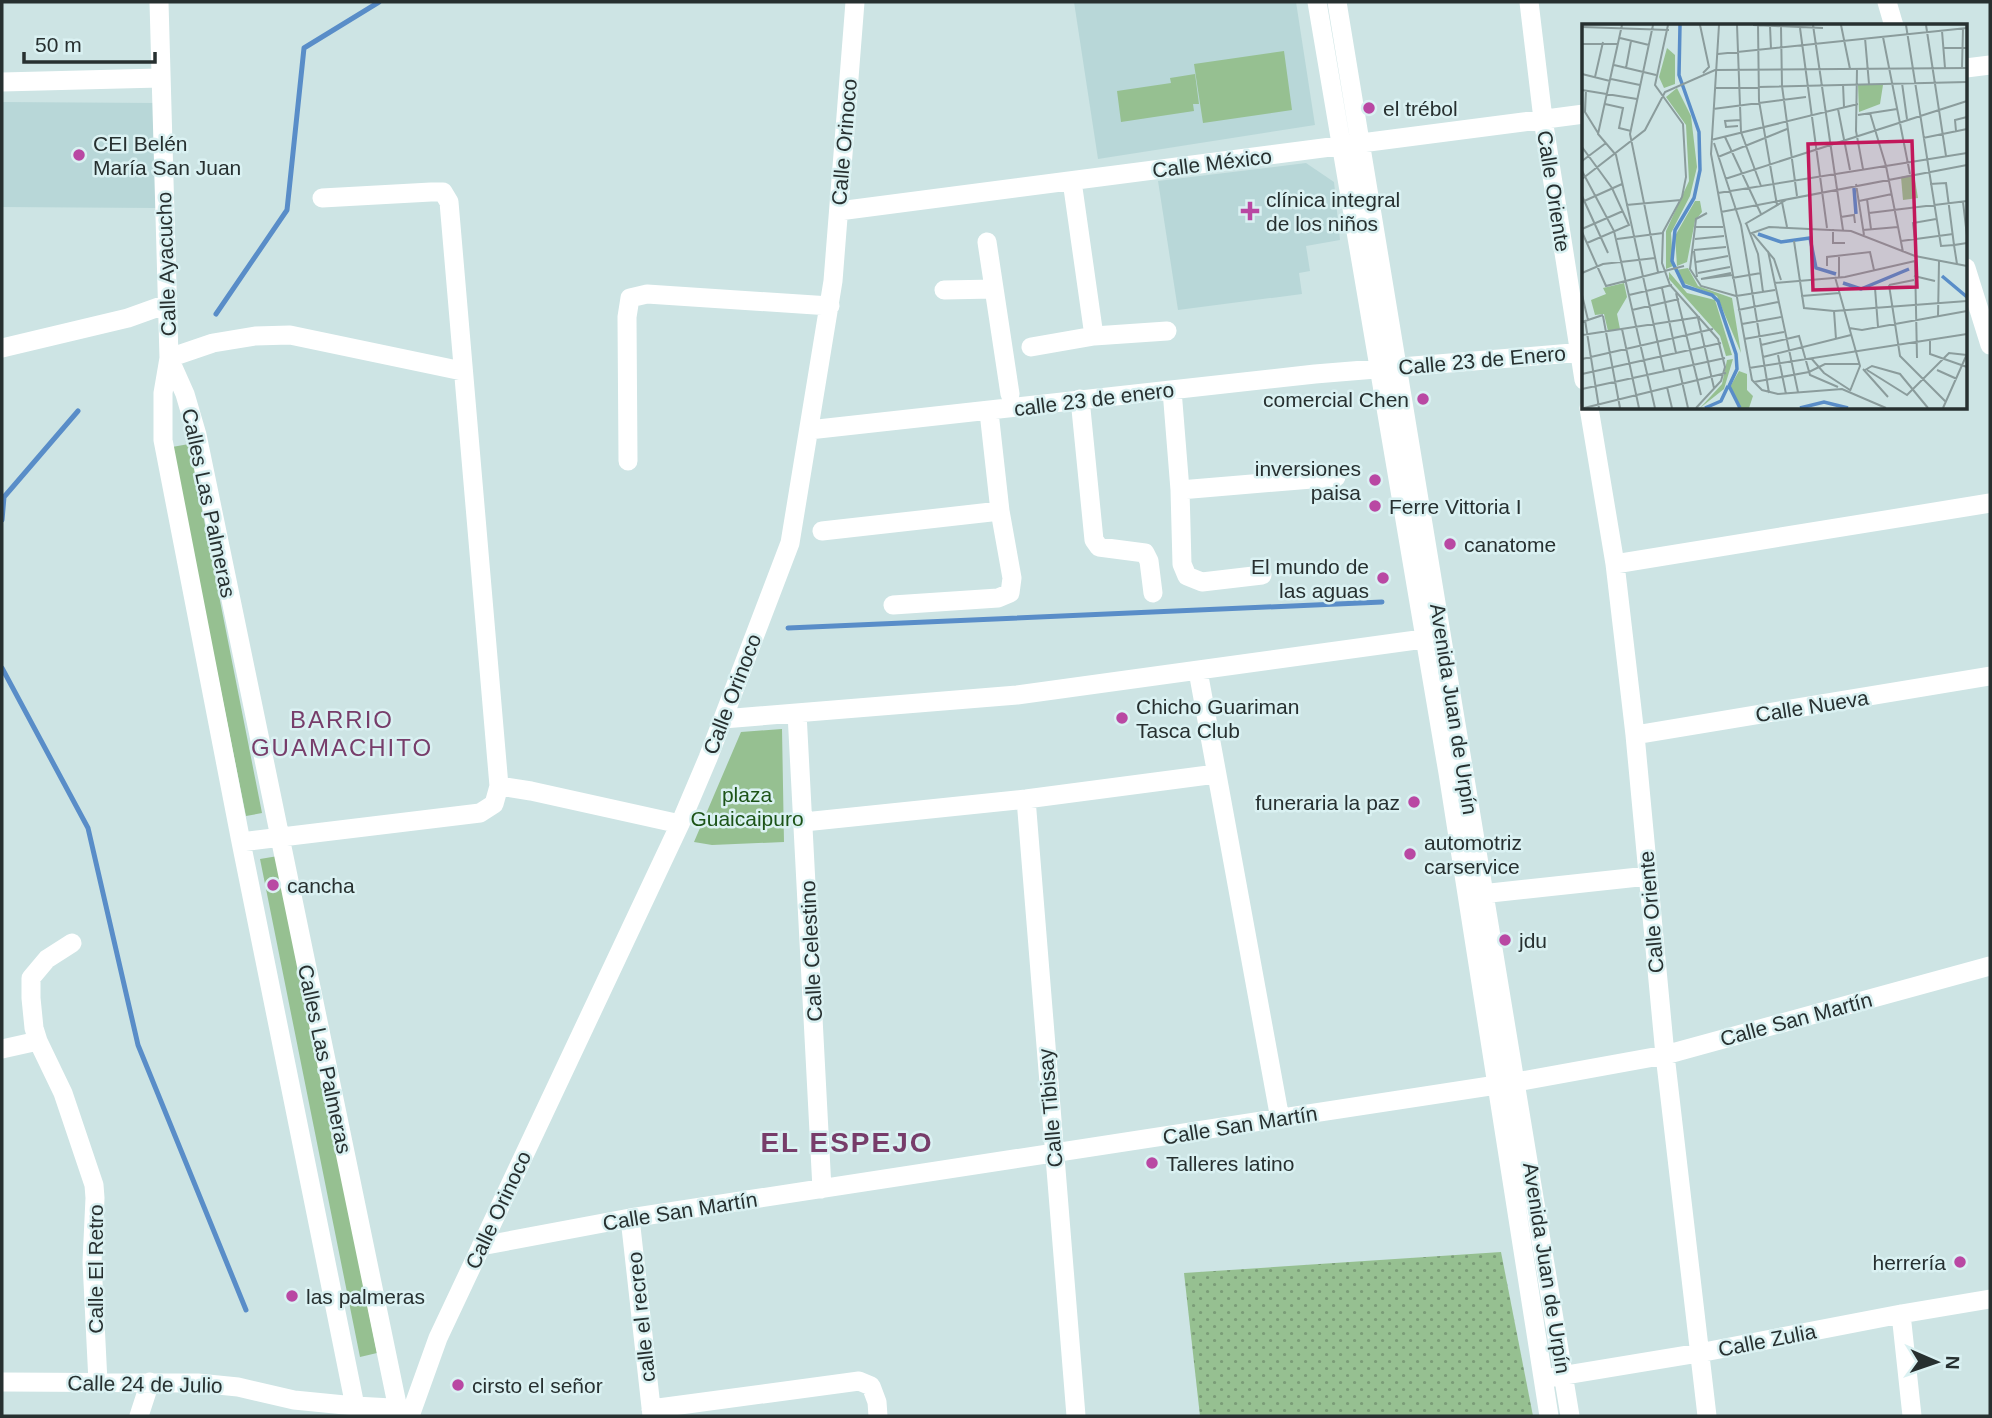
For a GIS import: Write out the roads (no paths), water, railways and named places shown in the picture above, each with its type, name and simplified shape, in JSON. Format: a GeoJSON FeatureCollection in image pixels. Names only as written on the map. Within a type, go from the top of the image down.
{"type":"FeatureCollection","features":[{"type":"Feature","properties":{"kind":"street","name":"Calle Ayacucho"},"geometry":{"type":"LineString","coordinates":[[159,2],[169,358]]}},
{"type":"Feature","properties":{"kind":"street","name":"Calle Orinoco"},"geometry":{"type":"LineString","coordinates":[[406,1411],[680,824],[790,543],[830,306],[855,2]]}},
{"type":"Feature","properties":{"kind":"street","name":"Avenida Juan de Urpín"},"geometry":{"type":"LineString","coordinates":[[1317,2],[1351,145],[1507,1083],[1570,1416]]}},
{"type":"Feature","properties":{"kind":"street","name":"Avenida Juan de Urpín"},"geometry":{"type":"LineString","coordinates":[[1337,2],[1351,145]]}},
{"type":"Feature","properties":{"kind":"street","name":"Calle Oriente"},"geometry":{"type":"LineString","coordinates":[[1529,2],[1543,119],[1582,352]]}},
{"type":"Feature","properties":{"kind":"street"},"geometry":{"type":"LineString","coordinates":[[1887,2],[1893,24]]}},
{"type":"Feature","properties":{"kind":"street"},"geometry":{"type":"LineString","coordinates":[[1968,68],[1990,65]]}},
{"type":"Feature","properties":{"kind":"street"},"geometry":{"type":"LineString","coordinates":[[2,82],[160,78]]}},
{"type":"Feature","properties":{"kind":"street","name":"Calle México"},"geometry":{"type":"LineString","coordinates":[[839,211],[1582,114]]}},
{"type":"Feature","properties":{"kind":"street"},"geometry":{"type":"LineString","coordinates":[[1072,181],[1094,336]]}},
{"type":"Feature","properties":{"kind":"street"},"geometry":{"type":"LineString","coordinates":[[241,842],[480,813],[494,804],[499,786],[449,202],[443,192],[322,198]]}},
{"type":"Feature","properties":{"kind":"street"},"geometry":{"type":"LineString","coordinates":[[987,242],[1010,394]]}},
{"type":"Feature","properties":{"kind":"street"},"geometry":{"type":"LineString","coordinates":[[1968,275],[1990,345]]}},
{"type":"Feature","properties":{"kind":"street"},"geometry":{"type":"LineString","coordinates":[[944,290],[994,289]]}},
{"type":"Feature","properties":{"kind":"street"},"geometry":{"type":"LineString","coordinates":[[628,461],[627,317],[630,298],[647,294],[830,306]]}},
{"type":"Feature","properties":{"kind":"street"},"geometry":{"type":"LineString","coordinates":[[2,348],[128,318],[166,304]]}},
{"type":"Feature","properties":{"kind":"street"},"geometry":{"type":"LineString","coordinates":[[1031,347],[1094,336],[1167,331]]}},
{"type":"Feature","properties":{"kind":"street"},"geometry":{"type":"LineString","coordinates":[[169,358],[213,343],[255,336],[290,335],[462,371]]}},
{"type":"Feature","properties":{"kind":"street","name":"Calle 23 de Enero"},"geometry":{"type":"LineString","coordinates":[[1389,368],[1582,352]]}},
{"type":"Feature","properties":{"kind":"street","name":"Calles Las Palmeras"},"geometry":{"type":"LineString","coordinates":[[169,358],[186,394],[197,435],[279,837],[406,1411]]}},
{"type":"Feature","properties":{"kind":"street","name":"Calles Las Palmeras"},"geometry":{"type":"LineString","coordinates":[[169,358],[163,393],[163,440],[355,1406]]}},
{"type":"Feature","properties":{"kind":"street","name":"calle 23 de enero"},"geometry":{"type":"LineString","coordinates":[[808,430],[1389,368]]}},
{"type":"Feature","properties":{"kind":"street"},"geometry":{"type":"LineString","coordinates":[[1172,390],[1180,490],[1182,564],[1187,576],[1202,582],[1262,575]]}},
{"type":"Feature","properties":{"kind":"street"},"geometry":{"type":"LineString","coordinates":[[1080,399],[1094,540],[1099,547],[1145,553],[1149,561],[1153,593]]}},
{"type":"Feature","properties":{"kind":"street","name":"Calle Oriente"},"geometry":{"type":"LineString","coordinates":[[1589,410],[1615,564],[1635,735],[1665,1055],[1707,1416]]}},
{"type":"Feature","properties":{"kind":"street"},"geometry":{"type":"LineString","coordinates":[[893,605],[998,598],[1010,593],[1012,578],[1000,511],[989,412]]}},
{"type":"Feature","properties":{"kind":"street"},"geometry":{"type":"LineString","coordinates":[[1180,490],[1336,477]]}},
{"type":"Feature","properties":{"kind":"street"},"geometry":{"type":"LineString","coordinates":[[1615,564],[1990,503]]}},
{"type":"Feature","properties":{"kind":"street"},"geometry":{"type":"LineString","coordinates":[[822,531],[1000,511]]}},
{"type":"Feature","properties":{"kind":"street"},"geometry":{"type":"LineString","coordinates":[[723,719],[1017,695],[1434,638]]}},
{"type":"Feature","properties":{"kind":"street"},"geometry":{"type":"LineString","coordinates":[[1199,671],[1280,1119]]}},
{"type":"Feature","properties":{"kind":"street","name":"Calle Nueva"},"geometry":{"type":"LineString","coordinates":[[1635,735],[1990,676]]}},
{"type":"Feature","properties":{"kind":"street","name":"Calle Celestino"},"geometry":{"type":"LineString","coordinates":[[797,713],[822,1189]]}},
{"type":"Feature","properties":{"kind":"street"},"geometry":{"type":"LineString","coordinates":[[804,822],[1026,799],[1216,774]]}},
{"type":"Feature","properties":{"kind":"street"},"geometry":{"type":"LineString","coordinates":[[499,786],[680,824]]}},
{"type":"Feature","properties":{"kind":"street","name":"Calle Tibisay"},"geometry":{"type":"LineString","coordinates":[[1026,799],[1076,1416]]}},
{"type":"Feature","properties":{"kind":"street"},"geometry":{"type":"LineString","coordinates":[[1476,895],[1648,876]]}},
{"type":"Feature","properties":{"kind":"street","name":"Calle El Retro"},"geometry":{"type":"LineString","coordinates":[[72,943],[47,959],[31,978],[33,1018],[38,1041],[63,1093],[94,1185],[92,1262],[98,1382]]}},
{"type":"Feature","properties":{"kind":"street","name":"Calle San Martín"},"geometry":{"type":"LineString","coordinates":[[481,1246],[630,1219],[1280,1119],[1665,1055],[1990,966]]}},
{"type":"Feature","properties":{"kind":"street"},"geometry":{"type":"LineString","coordinates":[[2,1049],[38,1041]]}},
{"type":"Feature","properties":{"kind":"street","name":"Avenida Juan de Urpín"},"geometry":{"type":"LineString","coordinates":[[1507,1083],[1549,1416]]}},
{"type":"Feature","properties":{"kind":"street","name":"calle el recreo"},"geometry":{"type":"LineString","coordinates":[[630,1219],[652,1413]]}},
{"type":"Feature","properties":{"kind":"street","name":"Calle Zulia"},"geometry":{"type":"LineString","coordinates":[[1543,1379],[1990,1299]]}},
{"type":"Feature","properties":{"kind":"street"},"geometry":{"type":"LineString","coordinates":[[1901,1314],[1912,1416]]}},
{"type":"Feature","properties":{"kind":"street"},"geometry":{"type":"LineString","coordinates":[[652,1413],[859,1381],[871,1386],[877,1402],[878,1416]]}},
{"type":"Feature","properties":{"kind":"street","name":"Calle 24 de Julio"},"geometry":{"type":"LineString","coordinates":[[2,1382],[198,1383],[238,1387],[294,1400],[406,1411]]}},
{"type":"Feature","properties":{"kind":"street"},"geometry":{"type":"LineString","coordinates":[[139,1416],[150,1382]]}},
{"type":"Feature","properties":{"kind":"waterway"},"geometry":{"type":"LineString","coordinates":[[216,314],[287,210],[304,48],[379,2]]}},
{"type":"Feature","properties":{"kind":"waterway"},"geometry":{"type":"LineString","coordinates":[[2,520],[4,497],[78,411]]}},
{"type":"Feature","properties":{"kind":"waterway"},"geometry":{"type":"LineString","coordinates":[[788,628],[1382,602]]}},
{"type":"Feature","properties":{"kind":"waterway"},"geometry":{"type":"LineString","coordinates":[[2,668],[88,828],[138,1045],[246,1310]]}},
{"type":"Feature","properties":{"kind":"place","name":"el trébol"},"geometry":{"type":"Point","coordinates":[1369,108]}},
{"type":"Feature","properties":{"kind":"place","name":"CEI Belén María San Juan"},"geometry":{"type":"Point","coordinates":[79,155]}},
{"type":"Feature","properties":{"kind":"place","name":"clínica integral de los niños"},"geometry":{"type":"Point","coordinates":[1250,211]}},
{"type":"Feature","properties":{"kind":"place","name":"comercial Chen"},"geometry":{"type":"Point","coordinates":[1423,399]}},
{"type":"Feature","properties":{"kind":"place","name":"inversiones paisa"},"geometry":{"type":"Point","coordinates":[1375,480]}},
{"type":"Feature","properties":{"kind":"place","name":"Ferre Vittoria I"},"geometry":{"type":"Point","coordinates":[1375,506]}},
{"type":"Feature","properties":{"kind":"place","name":"canatome"},"geometry":{"type":"Point","coordinates":[1450,544]}},
{"type":"Feature","properties":{"kind":"place","name":"El mundo de las aguas"},"geometry":{"type":"Point","coordinates":[1383,578]}},
{"type":"Feature","properties":{"kind":"place","name":"Chicho Guariman Tasca Club"},"geometry":{"type":"Point","coordinates":[1122,718]}},
{"type":"Feature","properties":{"kind":"place","name":"funeraria la paz"},"geometry":{"type":"Point","coordinates":[1414,802]}},
{"type":"Feature","properties":{"kind":"place","name":"automotriz carservice"},"geometry":{"type":"Point","coordinates":[1410,854]}},
{"type":"Feature","properties":{"kind":"place","name":"cancha"},"geometry":{"type":"Point","coordinates":[273,885]}},
{"type":"Feature","properties":{"kind":"place","name":"jdu"},"geometry":{"type":"Point","coordinates":[1505,940]}},
{"type":"Feature","properties":{"kind":"place","name":"Talleres latino"},"geometry":{"type":"Point","coordinates":[1152,1163]}},
{"type":"Feature","properties":{"kind":"place","name":"herrería"},"geometry":{"type":"Point","coordinates":[1960,1262]}},
{"type":"Feature","properties":{"kind":"place","name":"las palmeras"},"geometry":{"type":"Point","coordinates":[292,1296]}},
{"type":"Feature","properties":{"kind":"place","name":"cirsto el señor"},"geometry":{"type":"Point","coordinates":[458,1385]}},
{"type":"Feature","properties":{"kind":"district","name":"BARRIO GUAMACHITO"},"geometry":{"type":"Point","coordinates":[342,733]}},
{"type":"Feature","properties":{"kind":"district","name":"EL ESPEJO"},"geometry":{"type":"Point","coordinates":[847,1142]}},
{"type":"Feature","properties":{"kind":"park label","name":"plaza Guaicaipuro"},"geometry":{"type":"Point","coordinates":[747,806]}}]}
